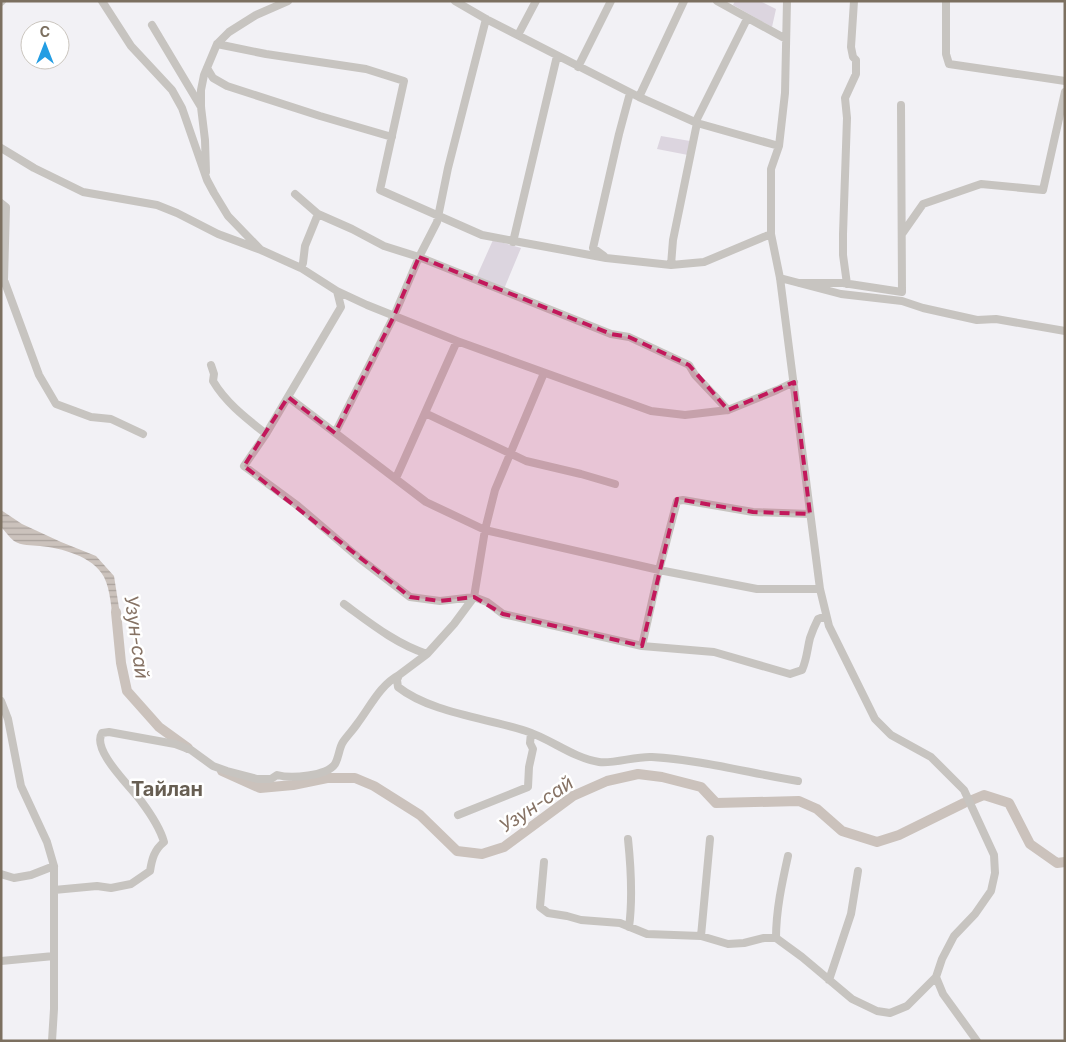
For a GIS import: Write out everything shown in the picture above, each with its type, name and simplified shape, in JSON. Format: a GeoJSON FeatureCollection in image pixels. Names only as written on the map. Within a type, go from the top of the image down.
{"type":"FeatureCollection","features":[{"type":"Feature","properties":{"kind":"street"},"geometry":{"type":"LineString","coordinates":[[102,1],[131,46],[172,90],[182,108],[207,180],[228,216],[262,250]]}},
{"type":"Feature","properties":{"kind":"street"},"geometry":{"type":"LineString","coordinates":[[207,180],[205,140],[200,107],[201,90],[207,68],[217,44],[229,32],[256,15],[288,1]]}},
{"type":"Feature","properties":{"kind":"street"},"geometry":{"type":"LineString","coordinates":[[518,35],[536,1]]}},
{"type":"Feature","properties":{"kind":"street"},"geometry":{"type":"LineString","coordinates":[[578,67],[610,1]]}},
{"type":"Feature","properties":{"kind":"street"},"geometry":{"type":"LineString","coordinates":[[639,97],[684,1]]}},
{"type":"Feature","properties":{"kind":"street"},"geometry":{"type":"LineString","coordinates":[[717,1],[786,39]]}},
{"type":"Feature","properties":{"kind":"street"},"geometry":{"type":"LineString","coordinates":[[544,862],[540,907],[548,913],[581,920],[620,922],[647,934],[701,936],[728,944],[776,938],[852,999],[878,1011],[890,1013],[908,1006],[936,977],[942,959],[954,936],[975,914],[991,891],[995,873],[994,855],[964,790],[931,757],[891,735],[875,719],[829,626],[826,616],[820,589],[780,278],[771,234],[772,170],[779,146],[785,93],[786,1]]}},
{"type":"Feature","properties":{"kind":"street"},"geometry":{"type":"LineString","coordinates":[[847,284],[843,255],[847,118],[845,98],[856,74],[856,60],[853,57],[851,47],[854,1]]}},
{"type":"Feature","properties":{"kind":"street"},"geometry":{"type":"LineString","coordinates":[[946,1],[946,54],[949,64],[1065,81]]}},
{"type":"Feature","properties":{"kind":"street"},"geometry":{"type":"LineString","coordinates":[[458,2],[486,19],[630,93],[696,122],[779,146]]}},
{"type":"Feature","properties":{"kind":"street"},"geometry":{"type":"LineString","coordinates":[[335,433],[394,316],[419,257],[437,222],[448,168],[486,19]]}},
{"type":"Feature","properties":{"kind":"street"},"geometry":{"type":"LineString","coordinates":[[671,265],[673,240],[696,122],[747,19]]}},
{"type":"Feature","properties":{"kind":"street"},"geometry":{"type":"LineString","coordinates":[[152,25],[200,107]]}},
{"type":"Feature","properties":{"kind":"street"},"geometry":{"type":"LineString","coordinates":[[217,44],[266,54],[366,69],[404,81],[380,190],[482,235],[606,258],[671,265],[704,262],[771,234]]}},
{"type":"Feature","properties":{"kind":"street"},"geometry":{"type":"LineString","coordinates":[[513,242],[557,56]]}},
{"type":"Feature","properties":{"kind":"street"},"geometry":{"type":"LineString","coordinates":[[207,68],[213,78],[227,86],[392,137]]}},
{"type":"Feature","properties":{"kind":"street"},"geometry":{"type":"LineString","coordinates":[[902,234],[923,204],[981,184],[1043,190],[1065,92]]}},
{"type":"Feature","properties":{"kind":"street"},"geometry":{"type":"LineString","coordinates":[[606,258],[593,248],[630,93]]}},
{"type":"Feature","properties":{"kind":"street"},"geometry":{"type":"LineString","coordinates":[[800,283],[847,284],[902,292],[901,105]]}},
{"type":"Feature","properties":{"kind":"street"},"geometry":{"type":"LineString","coordinates":[[1,148],[34,168],[83,192],[157,205],[218,234],[262,250],[300,268],[337,291],[394,316],[457,342],[651,411],[685,415],[728,410],[794,382]]}},
{"type":"Feature","properties":{"kind":"street"},"geometry":{"type":"LineString","coordinates":[[295,194],[318,214],[352,228],[384,246],[419,257],[611,334],[629,337],[689,365],[695,375],[728,410]]}},
{"type":"Feature","properties":{"kind":"street"},"geometry":{"type":"LineString","coordinates":[[1,203],[6,207],[2,248],[4,280],[39,375],[56,404],[90,417],[111,419],[144,434]]}},
{"type":"Feature","properties":{"kind":"street"},"geometry":{"type":"LineString","coordinates":[[300,268],[305,246],[318,214]]}},
{"type":"Feature","properties":{"kind":"street"},"geometry":{"type":"LineString","coordinates":[[780,278],[841,294],[902,302],[977,320],[996,319],[1065,331]]}},
{"type":"Feature","properties":{"kind":"street"},"geometry":{"type":"LineString","coordinates":[[337,291],[341,307],[266,434],[244,466],[298,506],[359,558],[410,597],[440,600],[474,597],[487,602],[503,614],[642,646],[714,652],[790,674],[802,670],[807,660],[813,629],[818,619],[826,616]]}},
{"type":"Feature","properties":{"kind":"street"},"geometry":{"type":"LineString","coordinates":[[396,478],[457,342]]}},
{"type":"Feature","properties":{"kind":"street"},"geometry":{"type":"LineString","coordinates":[[211,365],[214,374],[213,381],[220,393],[232,406],[266,434]]}},
{"type":"Feature","properties":{"kind":"street"},"geometry":{"type":"LineString","coordinates":[[54,890],[98,886],[111,888],[131,884],[148,874],[152,857],[157,848],[164,842],[162,834],[141,800],[123,781],[100,746],[99,738],[102,733],[109,732],[174,744],[194,751],[213,766],[256,779],[271,779],[278,775],[287,778],[299,778],[326,772],[334,765],[342,743],[382,689],[390,680],[427,654],[454,624],[474,597],[485,530],[495,490],[544,373]]}},
{"type":"Feature","properties":{"kind":"street"},"geometry":{"type":"LineString","coordinates":[[288,397],[396,478],[405,488],[426,502],[485,530],[659,570],[757,589],[820,589]]}},
{"type":"Feature","properties":{"kind":"street"},"geometry":{"type":"LineString","coordinates":[[425,412],[526,461],[582,474],[614,484]]}},
{"type":"Feature","properties":{"kind":"street"},"geometry":{"type":"LineString","coordinates":[[642,646],[677,501],[683,500],[753,512],[810,514]]}},
{"type":"Feature","properties":{"kind":"street"},"geometry":{"type":"LineString","coordinates":[[344,604],[386,634],[410,648],[427,654]]}},
{"type":"Feature","properties":{"kind":"street"},"geometry":{"type":"LineString","coordinates":[[399,675],[397,680],[398,687],[408,695],[432,705],[531,733],[586,759],[601,763],[649,757],[687,760],[798,780]]}},
{"type":"Feature","properties":{"kind":"street"},"geometry":{"type":"LineString","coordinates":[[1,701],[8,719],[21,786],[46,842],[54,866],[54,1009],[52,1041]]}},
{"type":"Feature","properties":{"kind":"street"},"geometry":{"type":"LineString","coordinates":[[458,814],[528,788],[529,767],[533,749],[530,743],[531,733]]}},
{"type":"Feature","properties":{"kind":"street"},"geometry":{"type":"LineString","coordinates":[[628,839],[631,865],[629,927]]}},
{"type":"Feature","properties":{"kind":"street"},"geometry":{"type":"LineString","coordinates":[[701,936],[710,839]]}},
{"type":"Feature","properties":{"kind":"street"},"geometry":{"type":"LineString","coordinates":[[776,938],[779,904],[788,856]]}},
{"type":"Feature","properties":{"kind":"street"},"geometry":{"type":"LineString","coordinates":[[1,874],[14,878],[54,866]]}},
{"type":"Feature","properties":{"kind":"street"},"geometry":{"type":"LineString","coordinates":[[829,980],[851,914],[858,871]]}},
{"type":"Feature","properties":{"kind":"street"},"geometry":{"type":"LineString","coordinates":[[1,961],[54,956]]}},
{"type":"Feature","properties":{"kind":"street"},"geometry":{"type":"LineString","coordinates":[[936,977],[943,994],[977,1041]]}},
{"type":"Feature","properties":{"kind":"highlighted area"},"geometry":{"type":"Polygon","coordinates":[[[419,257],[611,334],[629,337],[689,365],[728,410],[794,382],[810,514],[753,512],[677,499],[642,646],[503,614],[474,597],[440,601],[410,597],[244,466],[288,397],[335,433],[394,316],[419,257]]]}},
{"type":"Feature","properties":{"kind":"shaded area"},"geometry":{"type":"Polygon","coordinates":[[[735,1],[760,1],[776,9],[772,27],[733,5],[735,1]]]}},
{"type":"Feature","properties":{"kind":"shaded area"},"geometry":{"type":"Polygon","coordinates":[[[661,136],[690,141],[688,155],[657,149],[661,136]]]}},
{"type":"Feature","properties":{"kind":"shaded area"},"geometry":{"type":"Polygon","coordinates":[[[493,240],[521,248],[504,289],[476,278],[493,240]]]}},
{"type":"Feature","properties":{"kind":"shaded area"},"geometry":{"type":"Polygon","coordinates":[[[1,510],[22,524],[96,556],[114,576],[122,627],[114,626],[108,588],[99,570],[84,558],[67,551],[17,543],[1,527],[1,510]]]}},
{"type":"Feature","properties":{"kind":"waterway","name":"Узун-сай"},"geometry":{"type":"LineString","coordinates":[[116,612],[121,663],[127,691],[159,727],[188,748]]}},
{"type":"Feature","properties":{"kind":"waterway","name":"Узун-сай"},"geometry":{"type":"LineString","coordinates":[[222,771],[260,788],[293,785],[327,778],[355,778],[374,786],[420,815],[457,851],[482,854],[504,847],[573,796],[607,781],[638,774],[662,777],[701,787],[716,803],[799,801],[817,809],[842,831],[877,842],[899,835],[964,803]]}},
{"type":"Feature","properties":{"kind":"waterway","name":"Узун-сай"},"geometry":{"type":"LineString","coordinates":[[972,800],[984,795],[1009,803],[1030,844],[1057,863],[1065,862]]}},
{"type":"Feature","properties":{"kind":"district","name":"Тайлан"},"geometry":{"type":"Point","coordinates":[167,789]}}]}
